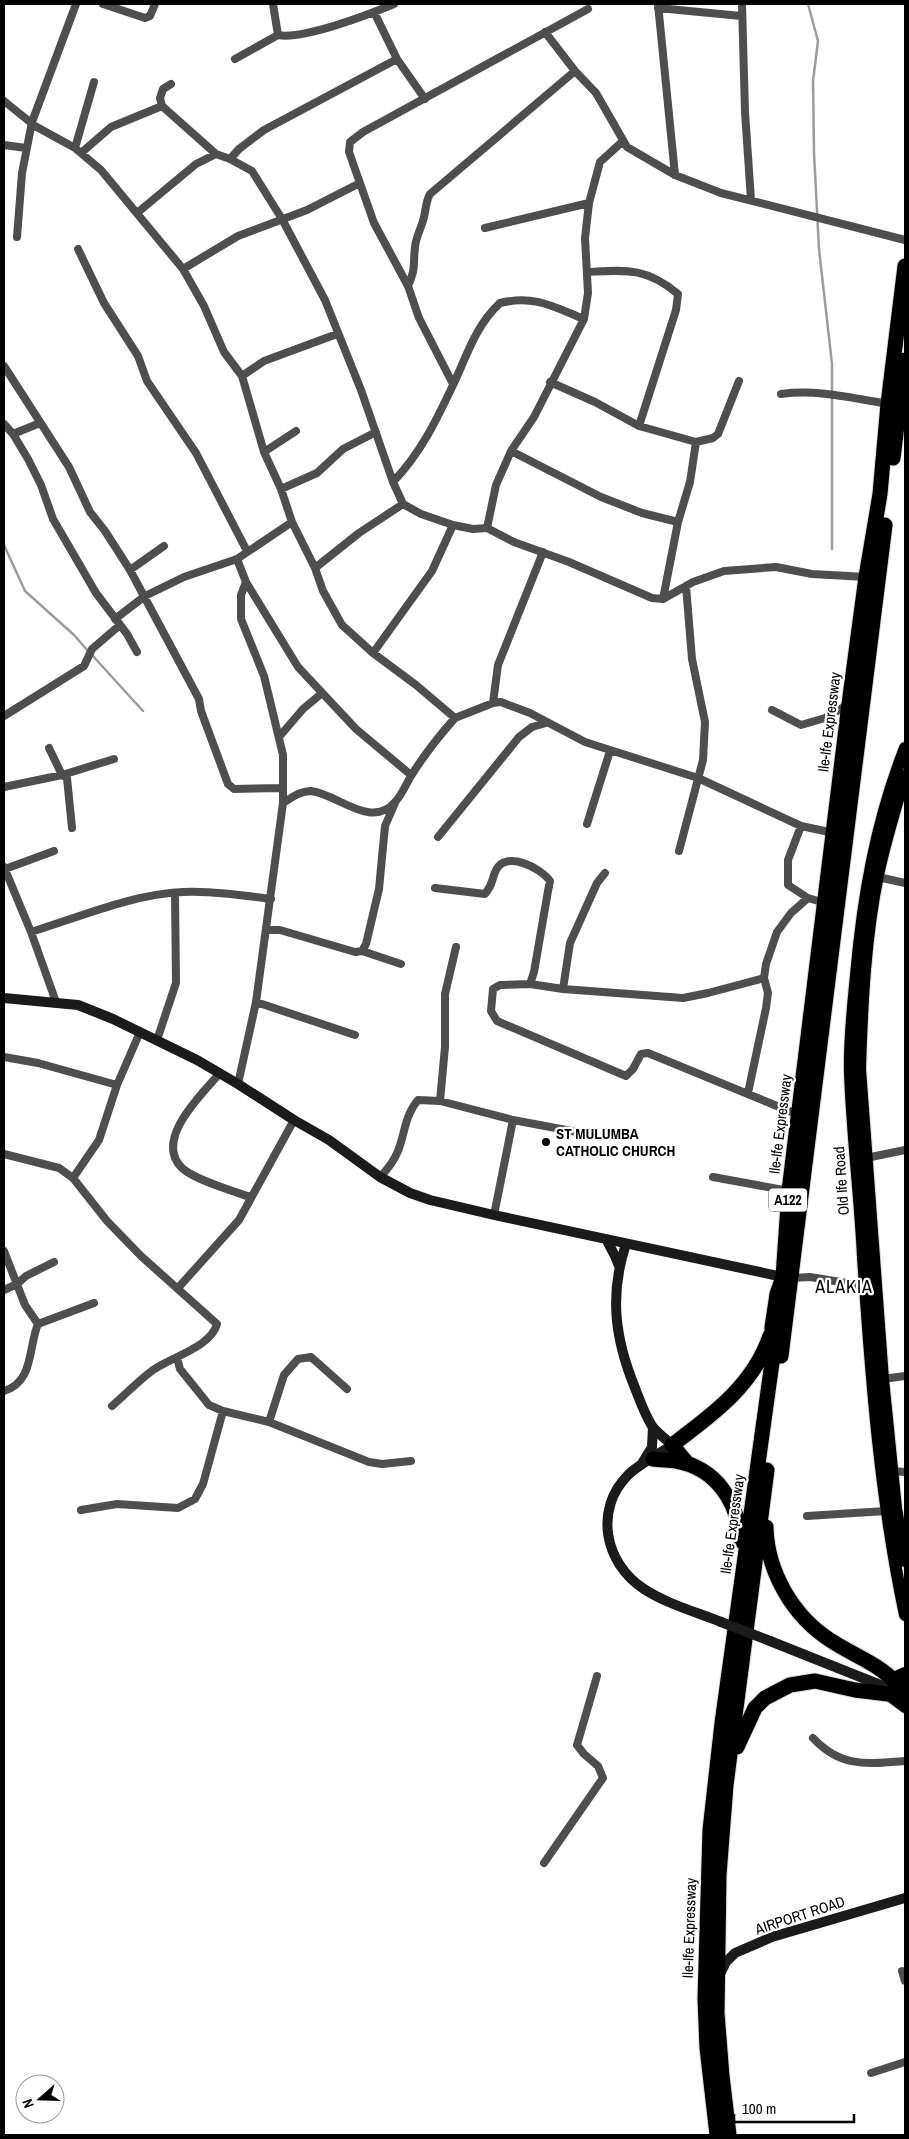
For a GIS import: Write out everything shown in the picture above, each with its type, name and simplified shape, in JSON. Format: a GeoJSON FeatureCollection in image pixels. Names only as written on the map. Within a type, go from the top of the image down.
{"type":"FeatureCollection","features":[{"type":"Feature","properties":{"kind":"highway","name":"Ile-Ife Expressway"},"geometry":{"type":"LineString","coordinates":[[717,2135],[707,2048],[705,1999],[706,1903],[710,1830],[741,1580],[775,1341],[772,1332],[777,1294],[787,1277],[789,1191],[849,704],[866,577],[880,494],[888,404],[905,266]]}},
{"type":"Feature","properties":{"kind":"highway","name":"Ile-Ife Expressway"},"geometry":{"type":"LineString","coordinates":[[729,2135],[717,2013],[719,1875],[726,1785],[767,1472],[787,1277],[905,360]]}},
{"type":"Feature","properties":{"kind":"highway"},"geometry":{"type":"LineString","coordinates":[[688,1464],[672,1445],[710,1417],[738,1391],[758,1364],[772,1332]]}},
{"type":"Feature","properties":{"kind":"highway"},"geometry":{"type":"LineString","coordinates":[[653,1459],[688,1464],[712,1477],[729,1498],[737,1514],[742,1549],[741,1580]]}},
{"type":"Feature","properties":{"kind":"highway"},"geometry":{"type":"LineString","coordinates":[[726,1785],[735,1751],[748,1720],[755,1708],[777,1691],[790,1685],[815,1681],[889,1695],[905,1695],[900,1676],[884,1670],[822,1634],[791,1602],[774,1570],[768,1547],[767,1472]]}},
{"type":"Feature","properties":{"kind":"main road","name":"Old Ife Road"},"geometry":{"type":"LineString","coordinates":[[905,748],[881,818],[867,876],[851,1023],[850,1070],[896,1508],[905,1560]]}},
{"type":"Feature","properties":{"kind":"main road","name":"Old Ife Road"},"geometry":{"type":"LineString","coordinates":[[905,776],[891,820],[878,876],[861,1022],[860,1069],[866,1158],[869,1258],[865,1286],[886,1510],[905,1615]]}},
{"type":"Feature","properties":{"kind":"main road"},"geometry":{"type":"LineString","coordinates":[[889,1695],[905,1707]]}},
{"type":"Feature","properties":{"kind":"street"},"geometry":{"type":"LineString","coordinates":[[17,237],[26,148],[32,122],[76,4]]}},
{"type":"Feature","properties":{"kind":"street"},"geometry":{"type":"LineString","coordinates":[[103,4],[145,18],[150,16],[155,4]]}},
{"type":"Feature","properties":{"kind":"street"},"geometry":{"type":"LineString","coordinates":[[273,4],[278,36]]}},
{"type":"Feature","properties":{"kind":"street"},"geometry":{"type":"LineString","coordinates":[[235,60],[278,36],[297,36],[394,4]]}},
{"type":"Feature","properties":{"kind":"street"},"geometry":{"type":"LineString","coordinates":[[742,4],[745,112],[751,200]]}},
{"type":"Feature","properties":{"kind":"street"},"geometry":{"type":"LineString","coordinates":[[675,175],[658,6],[742,16]]}},
{"type":"Feature","properties":{"kind":"street"},"geometry":{"type":"LineString","coordinates":[[453,384],[419,318],[408,286],[374,223],[349,152],[350,142],[363,132],[588,9]]}},
{"type":"Feature","properties":{"kind":"street"},"geometry":{"type":"LineString","coordinates":[[374,12],[397,59],[424,99]]}},
{"type":"Feature","properties":{"kind":"street"},"geometry":{"type":"LineString","coordinates":[[545,32],[575,71],[596,93],[626,147],[675,175],[721,193],[905,240]]}},
{"type":"Feature","properties":{"kind":"street"},"geometry":{"type":"LineString","coordinates":[[230,159],[239,149],[264,130],[397,59]]}},
{"type":"Feature","properties":{"kind":"street"},"geometry":{"type":"LineString","coordinates":[[408,286],[414,275],[416,262],[415,247],[424,219],[426,200],[430,194],[575,71]]}},
{"type":"Feature","properties":{"kind":"street"},"geometry":{"type":"LineString","coordinates":[[78,151],[94,82]]}},
{"type":"Feature","properties":{"kind":"street"},"geometry":{"type":"LineString","coordinates":[[171,84],[163,89],[160,98],[162,106],[216,154],[252,171],[282,219],[324,300],[403,504],[421,514],[453,525],[473,529],[487,528],[514,542],[543,552],[652,598],[663,600],[686,586],[724,571],[776,567],[812,574],[866,577]]}},
{"type":"Feature","properties":{"kind":"street"},"geometry":{"type":"LineString","coordinates":[[4,101],[32,122],[78,151],[101,170],[183,268],[204,306],[224,352],[242,376],[264,452],[281,489],[292,522],[315,568],[323,591],[342,624],[373,653],[416,685],[455,718]]}},
{"type":"Feature","properties":{"kind":"street"},"geometry":{"type":"LineString","coordinates":[[78,151],[111,127],[162,106]]}},
{"type":"Feature","properties":{"kind":"street"},"geometry":{"type":"LineString","coordinates":[[487,528],[496,486],[512,451],[534,417],[550,382],[584,319],[588,293],[584,238],[589,203],[600,162],[622,142]]}},
{"type":"Feature","properties":{"kind":"street"},"geometry":{"type":"LineString","coordinates":[[4,145],[26,148]]}},
{"type":"Feature","properties":{"kind":"street"},"geometry":{"type":"LineString","coordinates":[[137,212],[196,164],[216,154]]}},
{"type":"Feature","properties":{"kind":"street"},"geometry":{"type":"LineString","coordinates":[[183,268],[238,236],[308,210],[360,184]]}},
{"type":"Feature","properties":{"kind":"street"},"geometry":{"type":"LineString","coordinates":[[485,228],[589,203]]}},
{"type":"Feature","properties":{"kind":"street"},"geometry":{"type":"LineString","coordinates":[[78,249],[104,303],[138,356],[147,381],[196,453],[247,551]]}},
{"type":"Feature","properties":{"kind":"street"},"geometry":{"type":"LineString","coordinates":[[587,272],[628,270],[662,280],[678,294],[676,310],[639,426]]}},
{"type":"Feature","properties":{"kind":"street"},"geometry":{"type":"LineString","coordinates":[[393,482],[419,452],[479,327],[500,303],[528,300],[547,304],[584,319]]}},
{"type":"Feature","properties":{"kind":"street"},"geometry":{"type":"LineString","coordinates":[[242,376],[264,361],[337,334]]}},
{"type":"Feature","properties":{"kind":"street"},"geometry":{"type":"LineString","coordinates":[[4,366],[69,467],[90,512],[105,531],[145,596],[199,699],[200,711],[228,784],[234,789],[283,788]]}},
{"type":"Feature","properties":{"kind":"street"},"geometry":{"type":"LineString","coordinates":[[550,382],[595,402],[639,426],[696,442],[713,438],[718,434],[739,381]]}},
{"type":"Feature","properties":{"kind":"street"},"geometry":{"type":"LineString","coordinates":[[781,394],[802,391],[828,393],[888,404]]}},
{"type":"Feature","properties":{"kind":"street"},"geometry":{"type":"LineString","coordinates":[[13,434],[40,422]]}},
{"type":"Feature","properties":{"kind":"street"},"geometry":{"type":"LineString","coordinates":[[4,424],[13,434],[41,485],[53,519],[96,593],[137,652]]}},
{"type":"Feature","properties":{"kind":"street"},"geometry":{"type":"LineString","coordinates":[[264,452],[296,431]]}},
{"type":"Feature","properties":{"kind":"street"},"geometry":{"type":"LineString","coordinates":[[281,489],[317,472],[343,449],[376,432]]}},
{"type":"Feature","properties":{"kind":"street"},"geometry":{"type":"LineString","coordinates":[[663,600],[678,522],[690,482],[696,442]]}},
{"type":"Feature","properties":{"kind":"street"},"geometry":{"type":"LineString","coordinates":[[512,451],[602,497],[642,512],[678,522]]}},
{"type":"Feature","properties":{"kind":"street"},"geometry":{"type":"LineString","coordinates":[[315,568],[359,532],[403,504]]}},
{"type":"Feature","properties":{"kind":"street"},"geometry":{"type":"LineString","coordinates":[[4,716],[84,666],[92,649],[145,596],[184,577],[237,559],[292,522]]}},
{"type":"Feature","properties":{"kind":"street"},"geometry":{"type":"LineString","coordinates":[[373,653],[432,571],[453,525]]}},
{"type":"Feature","properties":{"kind":"street"},"geometry":{"type":"LineString","coordinates":[[130,570],[164,546]]}},
{"type":"Feature","properties":{"kind":"street"},"geometry":{"type":"LineString","coordinates":[[493,703],[498,665],[543,552]]}},
{"type":"Feature","properties":{"kind":"street"},"geometry":{"type":"LineString","coordinates":[[237,559],[246,582],[298,668],[356,729],[411,775]]}},
{"type":"Feature","properties":{"kind":"street"},"geometry":{"type":"LineString","coordinates":[[238,1084],[256,1002],[283,803],[283,755],[279,736],[264,676],[241,618],[241,595],[246,582]]}},
{"type":"Feature","properties":{"kind":"street"},"geometry":{"type":"LineString","coordinates":[[679,851],[703,760],[705,722],[692,659],[686,586]]}},
{"type":"Feature","properties":{"kind":"street"},"geometry":{"type":"LineString","coordinates":[[279,736],[303,709],[321,694]]}},
{"type":"Feature","properties":{"kind":"street"},"geometry":{"type":"LineString","coordinates":[[362,950],[366,944],[379,889],[386,826],[395,803],[433,743],[455,718],[493,703],[501,702],[530,713],[585,742],[698,778],[801,826],[834,833]]}},
{"type":"Feature","properties":{"kind":"street"},"geometry":{"type":"LineString","coordinates":[[772,710],[801,724],[825,718],[849,704]]}},
{"type":"Feature","properties":{"kind":"street"},"geometry":{"type":"LineString","coordinates":[[438,837],[519,737],[532,727],[546,723]]}},
{"type":"Feature","properties":{"kind":"street"},"geometry":{"type":"LineString","coordinates":[[49,748],[62,775],[66,778],[72,828]]}},
{"type":"Feature","properties":{"kind":"street"},"geometry":{"type":"LineString","coordinates":[[587,824],[610,751]]}},
{"type":"Feature","properties":{"kind":"street"},"geometry":{"type":"LineString","coordinates":[[4,787],[62,775],[114,759]]}},
{"type":"Feature","properties":{"kind":"street"},"geometry":{"type":"LineString","coordinates":[[283,803],[298,794],[309,791],[325,795],[358,810],[379,813],[395,803]]}},
{"type":"Feature","properties":{"kind":"street"},"geometry":{"type":"LineString","coordinates":[[379,813],[386,826]]}},
{"type":"Feature","properties":{"kind":"street"},"geometry":{"type":"LineString","coordinates":[[801,826],[788,860],[788,885],[808,898],[825,903]]}},
{"type":"Feature","properties":{"kind":"street"},"geometry":{"type":"LineString","coordinates":[[54,851],[4,868],[31,932],[56,1002]]}},
{"type":"Feature","properties":{"kind":"street"},"geometry":{"type":"LineString","coordinates":[[435,888],[485,894],[493,884],[496,870],[503,862],[511,860],[544,873],[550,881],[534,972],[530,984]]}},
{"type":"Feature","properties":{"kind":"street"},"geometry":{"type":"LineString","coordinates":[[563,989],[570,943],[597,883],[605,873]]}},
{"type":"Feature","properties":{"kind":"street"},"geometry":{"type":"LineString","coordinates":[[878,876],[905,883]]}},
{"type":"Feature","properties":{"kind":"street"},"geometry":{"type":"LineString","coordinates":[[31,932],[142,898],[175,893],[221,892],[271,899]]}},
{"type":"Feature","properties":{"kind":"street"},"geometry":{"type":"LineString","coordinates":[[157,1040],[176,983],[175,893]]}},
{"type":"Feature","properties":{"kind":"street"},"geometry":{"type":"LineString","coordinates":[[748,1093],[766,1008],[768,993],[764,978],[777,932],[791,913],[808,898]]}},
{"type":"Feature","properties":{"kind":"street"},"geometry":{"type":"LineString","coordinates":[[266,930],[280,930],[355,952],[362,950],[401,964]]}},
{"type":"Feature","properties":{"kind":"street"},"geometry":{"type":"LineString","coordinates":[[440,1101],[445,1047],[445,994],[456,947]]}},
{"type":"Feature","properties":{"kind":"street"},"geometry":{"type":"LineString","coordinates":[[764,978],[683,998],[563,989],[530,984],[500,985],[494,990],[491,1011],[497,1021],[626,1076],[633,1069],[641,1054],[648,1053],[799,1115]]}},
{"type":"Feature","properties":{"kind":"street"},"geometry":{"type":"LineString","coordinates":[[4,998],[56,1002],[85,1007],[157,1040],[238,1084],[329,1140],[380,1177],[410,1193],[430,1200],[626,1244],[787,1277],[816,1278],[865,1286]]}},
{"type":"Feature","properties":{"kind":"street"},"geometry":{"type":"LineString","coordinates":[[256,1002],[355,1035]]}},
{"type":"Feature","properties":{"kind":"street"},"geometry":{"type":"LineString","coordinates":[[73,1178],[99,1140],[117,1085],[140,1032]]}},
{"type":"Feature","properties":{"kind":"street"},"geometry":{"type":"LineString","coordinates":[[4,1056],[38,1063],[117,1085]]}},
{"type":"Feature","properties":{"kind":"street"},"geometry":{"type":"LineString","coordinates":[[220,1073],[189,1108],[172,1140],[174,1154],[182,1168],[203,1180],[250,1197]]}},
{"type":"Feature","properties":{"kind":"street"},"geometry":{"type":"LineString","coordinates":[[380,1177],[390,1166],[398,1152],[410,1109],[418,1100],[440,1101],[513,1120],[577,1132]]}},
{"type":"Feature","properties":{"kind":"street"},"geometry":{"type":"LineString","coordinates":[[178,1288],[239,1220],[294,1120]]}},
{"type":"Feature","properties":{"kind":"street"},"geometry":{"type":"LineString","coordinates":[[494,1215],[513,1120]]}},
{"type":"Feature","properties":{"kind":"street"},"geometry":{"type":"LineString","coordinates":[[866,1158],[905,1150]]}},
{"type":"Feature","properties":{"kind":"street"},"geometry":{"type":"LineString","coordinates":[[4,1154],[59,1168],[73,1178],[106,1221],[141,1256],[217,1324],[215,1332],[210,1337],[177,1358],[153,1370],[112,1406]]}},
{"type":"Feature","properties":{"kind":"street"},"geometry":{"type":"LineString","coordinates":[[713,1177],[789,1191]]}},
{"type":"Feature","properties":{"kind":"street"},"geometry":{"type":"LineString","coordinates":[[606,1239],[616,1256],[619,1266]]}},
{"type":"Feature","properties":{"kind":"street"},"geometry":{"type":"LineString","coordinates":[[626,1244],[619,1266],[616,1287],[617,1331],[624,1362],[653,1427],[672,1445],[629,1474],[613,1493],[606,1519],[606,1534],[615,1555],[628,1575],[643,1588],[721,1622],[905,1695]]}},
{"type":"Feature","properties":{"kind":"street"},"geometry":{"type":"LineString","coordinates":[[4,1251],[25,1305],[38,1324],[26,1375],[12,1389],[4,1391]]}},
{"type":"Feature","properties":{"kind":"street"},"geometry":{"type":"LineString","coordinates":[[4,1290],[54,1262]]}},
{"type":"Feature","properties":{"kind":"street"},"geometry":{"type":"LineString","coordinates":[[38,1324],[94,1303]]}},
{"type":"Feature","properties":{"kind":"street"},"geometry":{"type":"LineString","coordinates":[[269,1422],[284,1375],[298,1358],[311,1357],[347,1389]]}},
{"type":"Feature","properties":{"kind":"street"},"geometry":{"type":"LineString","coordinates":[[177,1358],[180,1369],[209,1405],[269,1422],[369,1462],[382,1464],[411,1460]]}},
{"type":"Feature","properties":{"kind":"street"},"geometry":{"type":"LineString","coordinates":[[883,1379],[905,1376]]}},
{"type":"Feature","properties":{"kind":"street"},"geometry":{"type":"LineString","coordinates":[[80,1510],[117,1504],[178,1508],[195,1498],[203,1484],[223,1410]]}},
{"type":"Feature","properties":{"kind":"street"},"geometry":{"type":"LineString","coordinates":[[639,1467],[652,1447],[653,1427]]}},
{"type":"Feature","properties":{"kind":"street"},"geometry":{"type":"LineString","coordinates":[[892,1471],[905,1472]]}},
{"type":"Feature","properties":{"kind":"street"},"geometry":{"type":"LineString","coordinates":[[807,1516],[886,1510]]}},
{"type":"Feature","properties":{"kind":"street"},"geometry":{"type":"LineString","coordinates":[[544,1863],[603,1778],[598,1766],[577,1745],[597,1676]]}},
{"type":"Feature","properties":{"kind":"street"},"geometry":{"type":"LineString","coordinates":[[813,1738],[824,1750],[862,1764],[905,1761]]}},
{"type":"Feature","properties":{"kind":"street","name":"AIRPORT ROAD"},"geometry":{"type":"LineString","coordinates":[[718,1979],[726,1962],[735,1953],[772,1937],[905,1898]]}},
{"type":"Feature","properties":{"kind":"street"},"geometry":{"type":"LineString","coordinates":[[902,1971],[905,1981]]}},
{"type":"Feature","properties":{"kind":"street"},"geometry":{"type":"LineString","coordinates":[[871,2073],[905,2062]]}},
{"type":"Feature","properties":{"kind":"waterway"},"geometry":{"type":"LineString","coordinates":[[808,4],[818,41],[813,81],[814,153],[819,249],[832,364],[832,549]]}},
{"type":"Feature","properties":{"kind":"waterway"},"geometry":{"type":"LineString","coordinates":[[4,545],[25,591],[74,635],[88,651]]}},
{"type":"Feature","properties":{"kind":"waterway"},"geometry":{"type":"LineString","coordinates":[[92,655],[143,711]]}},
{"type":"Feature","properties":{"kind":"place","name":"ST MULUMBA CATHOLIC CHURCH"},"geometry":{"type":"Point","coordinates":[546,1142]}},
{"type":"Feature","properties":{"kind":"district","name":"ALAKIA"},"geometry":{"type":"Point","coordinates":[844,1286]}}]}
